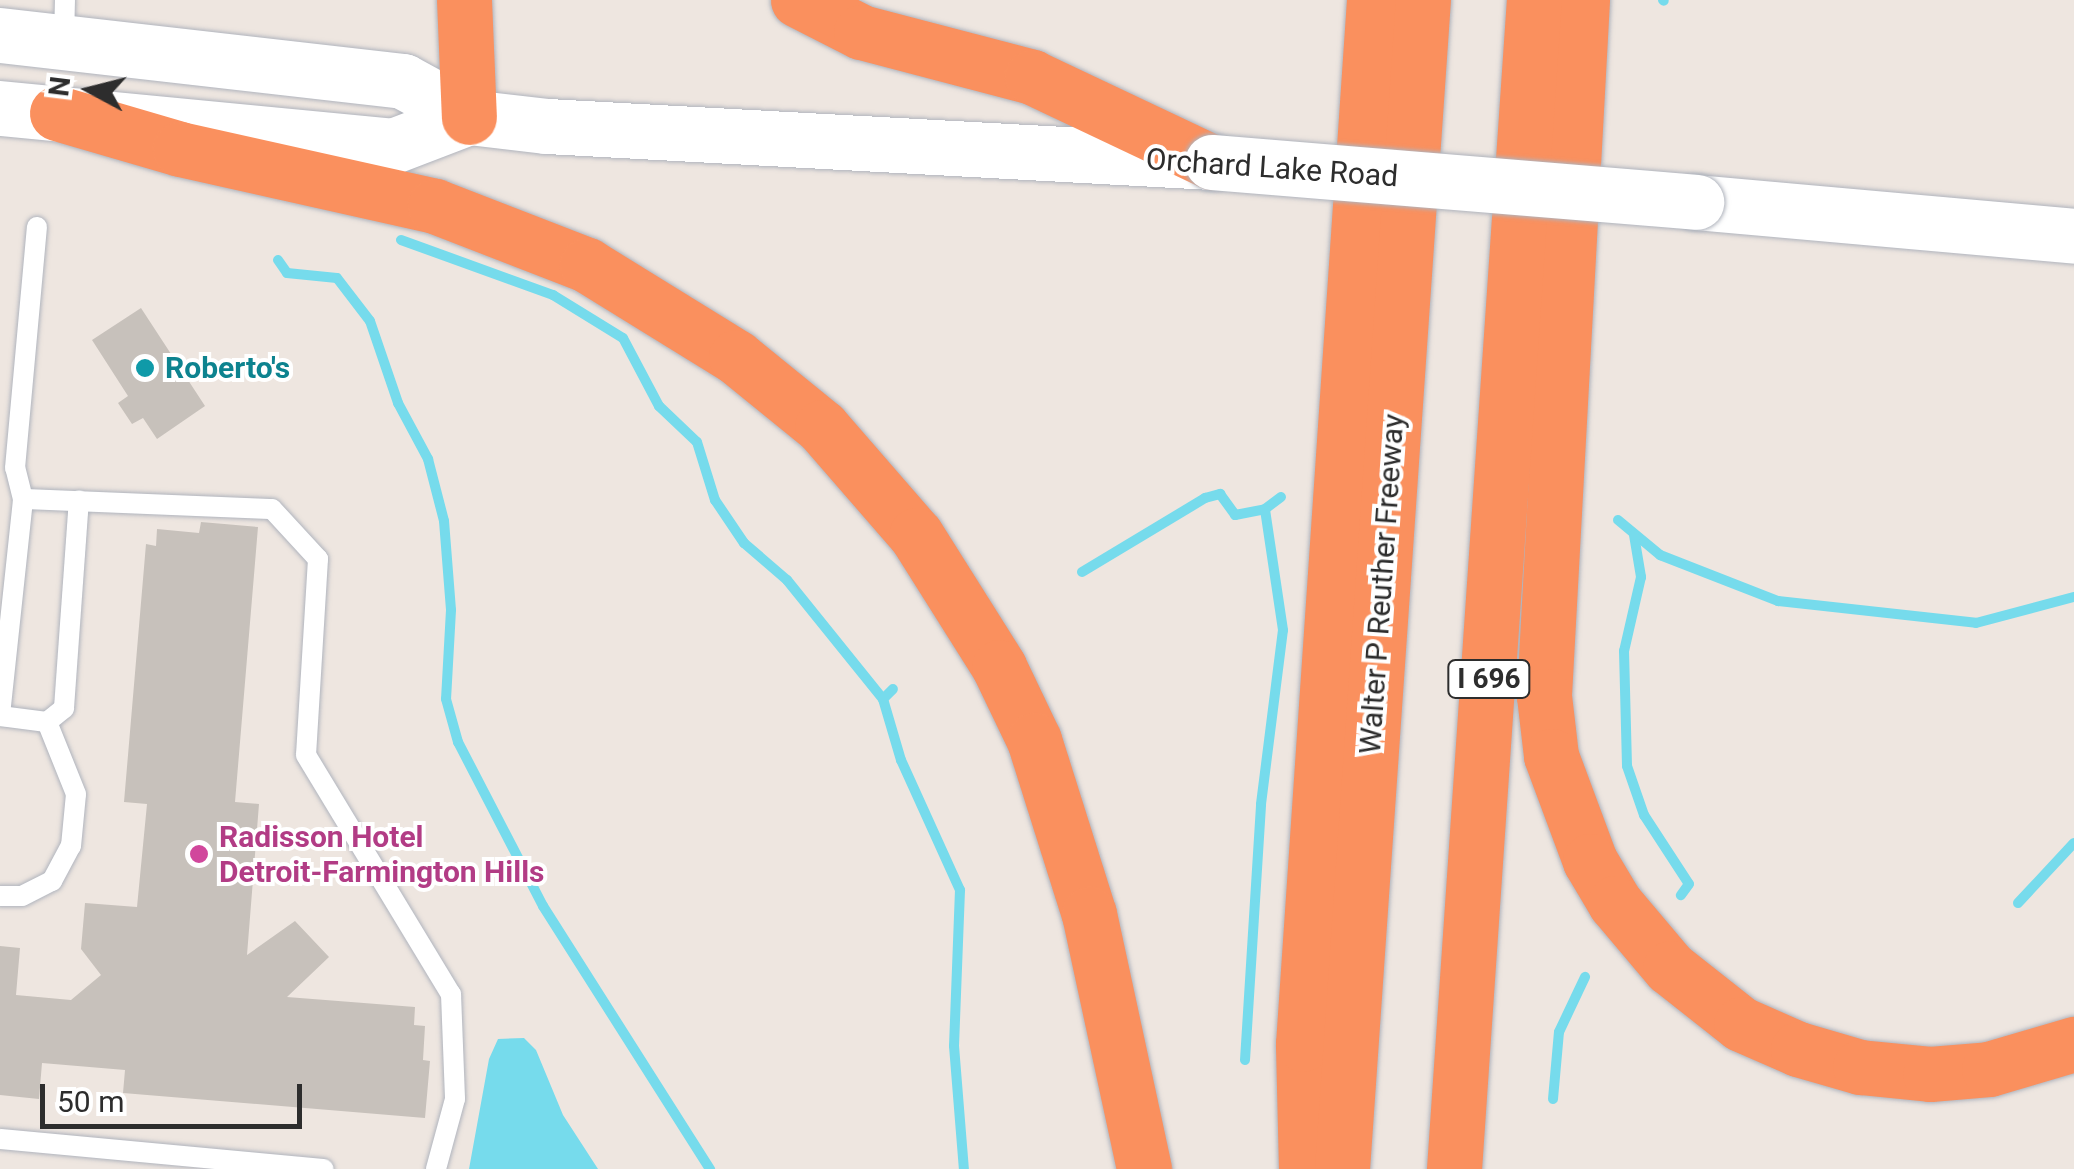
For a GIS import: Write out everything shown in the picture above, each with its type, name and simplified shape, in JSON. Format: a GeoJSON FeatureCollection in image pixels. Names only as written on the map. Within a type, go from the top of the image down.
{"type":"FeatureCollection","features":[{"type":"Feature","properties":{"kind":"highway"},"geometry":{"type":"LineString","coordinates":[[464,0],[468,118]]}},
{"type":"Feature","properties":{"kind":"highway"},"geometry":{"type":"LineString","coordinates":[[798,0],[861,32],[1032,77],[1212,162]]}},
{"type":"Feature","properties":{"kind":"highway"},"geometry":{"type":"LineString","coordinates":[[1306,1169],[1303,1044],[1374,0]]}},
{"type":"Feature","properties":{"kind":"highway","name":"Walter P Reuther Freeway"},"geometry":{"type":"LineString","coordinates":[[1342,1169],[1423,0]]}},
{"type":"Feature","properties":{"kind":"highway","name":"I 696"},"geometry":{"type":"LineString","coordinates":[[1454,1169],[1534,0]]}},
{"type":"Feature","properties":{"kind":"highway"},"geometry":{"type":"LineString","coordinates":[[1582,0],[1544,696],[1551,756],[1590,862],[1670,968],[1741,1024],[1798,1049],[1860,1067],[1930,1074],[1988,1069],[2074,1044]]}},
{"type":"Feature","properties":{"kind":"highway"},"geometry":{"type":"LineString","coordinates":[[57,113],[180,149],[435,206],[587,265],[736,357],[822,427],[916,535],[999,668],[1034,740],[1089,914],[1144,1169]]}},
{"type":"Feature","properties":{"kind":"main road","name":"Orchard Lake Road"},"geometry":{"type":"LineString","coordinates":[[0,35],[65,21],[403,80],[468,118]]}},
{"type":"Feature","properties":{"kind":"main road","name":"Orchard Lake Road"},"geometry":{"type":"LineString","coordinates":[[0,108],[393,146],[468,118],[1212,162],[2074,236]]}},
{"type":"Feature","properties":{"kind":"lane"},"geometry":{"type":"LineString","coordinates":[[37,227],[15,468],[23,499],[0,715],[47,722],[64,708],[79,501]]}},
{"type":"Feature","properties":{"kind":"lane"},"geometry":{"type":"LineString","coordinates":[[23,499],[272,509],[318,560],[306,755],[451,994],[455,1099],[436,1169]]}},
{"type":"Feature","properties":{"kind":"lane"},"geometry":{"type":"LineString","coordinates":[[0,896],[22,896],[52,881],[71,846],[76,794],[47,722]]}},
{"type":"Feature","properties":{"kind":"lane"},"geometry":{"type":"LineString","coordinates":[[0,1139],[324,1169]]}},
{"type":"Feature","properties":{"kind":"water"},"geometry":{"type":"Polygon","coordinates":[[[524,1038],[536,1050],[563,1115],[598,1169],[469,1169],[489,1059],[498,1039],[524,1038]]]}},
{"type":"Feature","properties":{"kind":"building","name":"Roberto's"},"geometry":{"type":"Polygon","coordinates":[[[141,308],[205,406],[157,439],[143,418],[132,424],[118,403],[128,396],[92,340],[141,308]]]}},
{"type":"Feature","properties":{"kind":"building","name":"Radisson Hotel Detroit-Farmington Hills"},"geometry":{"type":"Polygon","coordinates":[[[201,522],[258,527],[235,802],[259,804],[247,955],[295,921],[329,957],[287,997],[415,1007],[414,1025],[425,1026],[423,1060],[430,1061],[425,1118],[123,1093],[125,1070],[42,1063],[39,1099],[0,1095],[0,946],[20,948],[16,995],[71,1000],[101,975],[81,949],[85,903],[137,907],[147,804],[124,802],[146,544],[156,546],[157,529],[199,533],[201,522]]]}},
{"type":"Feature","properties":{"kind":"waterway"},"geometry":{"type":"LineString","coordinates":[[401,240],[553,295],[623,338],[659,406],[697,442],[715,500],[744,543],[787,580],[883,699],[901,760],[960,890],[954,1046],[964,1169]]}},
{"type":"Feature","properties":{"kind":"waterway"},"geometry":{"type":"LineString","coordinates":[[278,260],[287,273],[337,278],[370,321],[398,403],[428,459],[444,521],[451,610],[446,699],[458,742],[543,906],[710,1169]]}},
{"type":"Feature","properties":{"kind":"waterway"},"geometry":{"type":"LineString","coordinates":[[1082,572],[1205,498],[1220,494],[1235,515],[1265,509],[1281,497]]}},
{"type":"Feature","properties":{"kind":"waterway"},"geometry":{"type":"LineString","coordinates":[[1245,1060],[1261,804],[1283,630],[1265,509]]}},
{"type":"Feature","properties":{"kind":"waterway"},"geometry":{"type":"LineString","coordinates":[[1618,520],[1660,555],[1778,601],[1976,623],[2074,597]]}},
{"type":"Feature","properties":{"kind":"waterway"},"geometry":{"type":"LineString","coordinates":[[1634,535],[1641,577],[1624,651],[1627,766],[1644,815],[1689,884],[1681,895]]}},
{"type":"Feature","properties":{"kind":"waterway"},"geometry":{"type":"LineString","coordinates":[[883,699],[893,689]]}},
{"type":"Feature","properties":{"kind":"waterway"},"geometry":{"type":"LineString","coordinates":[[2018,903],[2074,843]]}},
{"type":"Feature","properties":{"kind":"waterway"},"geometry":{"type":"LineString","coordinates":[[1553,1099],[1559,1032],[1585,977]]}},
{"type":"Feature","properties":{"kind":"place","name":"Roberto's"},"geometry":{"type":"Point","coordinates":[145,368]}},
{"type":"Feature","properties":{"kind":"place","name":"Radisson Hotel Detroit-Farmington Hills"},"geometry":{"type":"Point","coordinates":[199,854]}}]}
